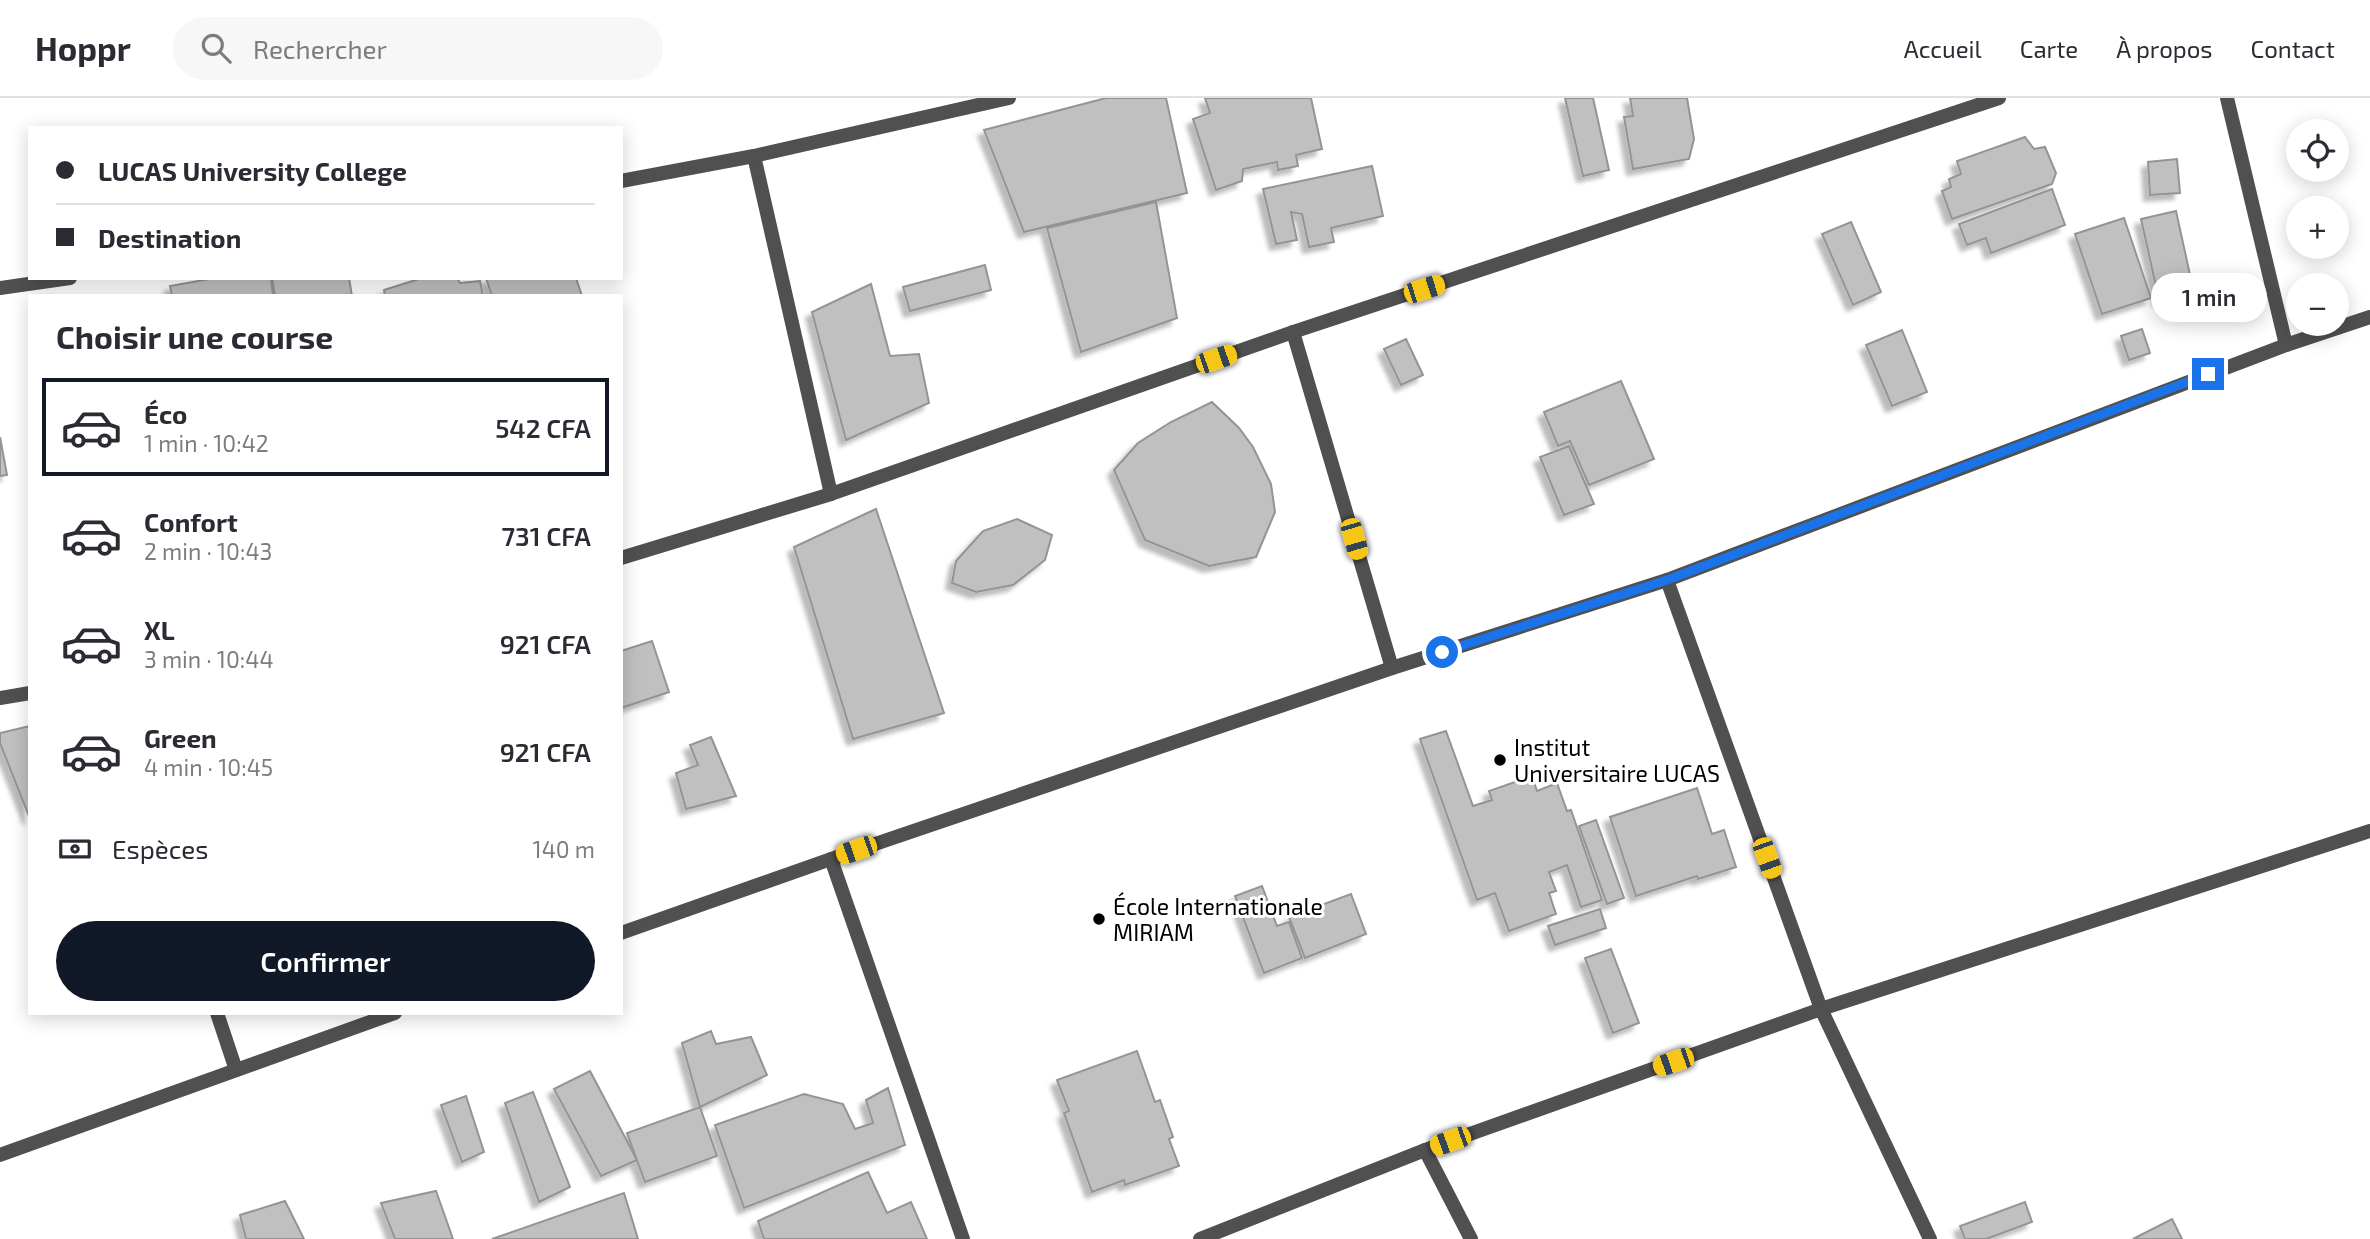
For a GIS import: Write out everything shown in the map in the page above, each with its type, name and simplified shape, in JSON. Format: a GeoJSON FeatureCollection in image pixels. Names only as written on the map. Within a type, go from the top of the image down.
{"type":"FeatureCollection","features":[{"type":"Feature","properties":{"kind":"street"},"geometry":{"type":"LineString","coordinates":[[623,181],[754,156],[1009,98]]}},
{"type":"Feature","properties":{"kind":"street"},"geometry":{"type":"LineString","coordinates":[[623,557],[831,494],[1293,332],[1998,98]]}},
{"type":"Feature","properties":{"kind":"street"},"geometry":{"type":"LineString","coordinates":[[2227,98],[2286,345]]}},
{"type":"Feature","properties":{"kind":"street"},"geometry":{"type":"LineString","coordinates":[[754,156],[831,494]]}},
{"type":"Feature","properties":{"kind":"street"},"geometry":{"type":"LineString","coordinates":[[0,288],[57,280]]}},
{"type":"Feature","properties":{"kind":"street"},"geometry":{"type":"LineString","coordinates":[[623,932],[1392,668],[1667,580],[2286,345],[2370,317]]}},
{"type":"Feature","properties":{"kind":"street"},"geometry":{"type":"LineString","coordinates":[[1293,332],[1392,668]]}},
{"type":"Feature","properties":{"kind":"street"},"geometry":{"type":"LineString","coordinates":[[1667,580],[1821,1009],[1930,1239]]}},
{"type":"Feature","properties":{"kind":"street"},"geometry":{"type":"LineString","coordinates":[[0,698],[28,693]]}},
{"type":"Feature","properties":{"kind":"street"},"geometry":{"type":"LineString","coordinates":[[1200,1239],[1425,1150],[1821,1009],[2370,831]]}},
{"type":"Feature","properties":{"kind":"street"},"geometry":{"type":"LineString","coordinates":[[831,859],[963,1239]]}},
{"type":"Feature","properties":{"kind":"street"},"geometry":{"type":"LineString","coordinates":[[218,1015],[236,1070]]}},
{"type":"Feature","properties":{"kind":"street"},"geometry":{"type":"LineString","coordinates":[[0,1156],[389,1015]]}},
{"type":"Feature","properties":{"kind":"street"},"geometry":{"type":"LineString","coordinates":[[1425,1150],[1471,1239]]}},
{"type":"Feature","properties":{"kind":"building"},"geometry":{"type":"Polygon","coordinates":[[[1106,98],[1166,98],[1187,193],[1024,232],[984,130],[1106,98]]]}},
{"type":"Feature","properties":{"kind":"building"},"geometry":{"type":"Polygon","coordinates":[[[1205,98],[1311,98],[1322,149],[1296,155],[1298,166],[1278,170],[1277,162],[1243,169],[1242,181],[1216,190],[1193,119],[1210,113],[1205,98]]]}},
{"type":"Feature","properties":{"kind":"building"},"geometry":{"type":"Polygon","coordinates":[[[1565,98],[1593,98],[1609,170],[1583,176],[1565,98]]]}},
{"type":"Feature","properties":{"kind":"building"},"geometry":{"type":"Polygon","coordinates":[[[1630,98],[1687,98],[1694,139],[1689,159],[1633,169],[1624,117],[1633,116],[1630,98]]]}},
{"type":"Feature","properties":{"kind":"building"},"geometry":{"type":"Polygon","coordinates":[[[2025,137],[2034,149],[2045,147],[2056,173],[2052,184],[1952,219],[1942,191],[1951,187],[1949,179],[1961,174],[1957,161],[2025,137]]]}},
{"type":"Feature","properties":{"kind":"building"},"geometry":{"type":"Polygon","coordinates":[[[2177,159],[2180,193],[2150,195],[2148,162],[2177,159]]]}},
{"type":"Feature","properties":{"kind":"building"},"geometry":{"type":"Polygon","coordinates":[[[1372,166],[1383,216],[1331,228],[1334,242],[1309,247],[1302,214],[1291,212],[1297,240],[1276,244],[1263,189],[1372,166]]]}},
{"type":"Feature","properties":{"kind":"building"},"geometry":{"type":"Polygon","coordinates":[[[2052,189],[2065,225],[1991,253],[1986,238],[1967,245],[1959,224],[2052,189]]]}},
{"type":"Feature","properties":{"kind":"building"},"geometry":{"type":"Polygon","coordinates":[[[1156,202],[1177,318],[1081,352],[1047,228],[1156,202]]]}},
{"type":"Feature","properties":{"kind":"building"},"geometry":{"type":"Polygon","coordinates":[[[2176,211],[2194,293],[2159,300],[2141,219],[2176,211]]]}},
{"type":"Feature","properties":{"kind":"building"},"geometry":{"type":"Polygon","coordinates":[[[2124,218],[2151,298],[2102,314],[2075,234],[2124,218]]]}},
{"type":"Feature","properties":{"kind":"building"},"geometry":{"type":"Polygon","coordinates":[[[1851,222],[1881,292],[1853,305],[1822,234],[1851,222]]]}},
{"type":"Feature","properties":{"kind":"building"},"geometry":{"type":"Polygon","coordinates":[[[985,265],[991,290],[910,311],[903,287],[985,265]]]}},
{"type":"Feature","properties":{"kind":"building"},"geometry":{"type":"Polygon","coordinates":[[[204,280],[271,280],[273,294],[172,294],[170,286],[204,280]]]}},
{"type":"Feature","properties":{"kind":"building"},"geometry":{"type":"Polygon","coordinates":[[[272,280],[349,280],[352,294],[275,294],[272,280]]]}},
{"type":"Feature","properties":{"kind":"building"},"geometry":{"type":"Polygon","coordinates":[[[416,280],[458,280],[460,283],[480,281],[483,294],[385,294],[384,290],[416,280]]]}},
{"type":"Feature","properties":{"kind":"building"},"geometry":{"type":"Polygon","coordinates":[[[487,280],[577,280],[581,294],[491,294],[487,280]]]}},
{"type":"Feature","properties":{"kind":"building"},"geometry":{"type":"Polygon","coordinates":[[[871,284],[890,356],[919,354],[929,403],[846,440],[812,312],[871,284]]]}},
{"type":"Feature","properties":{"kind":"building"},"geometry":{"type":"Polygon","coordinates":[[[2142,329],[2150,353],[2129,360],[2121,336],[2142,329]]]}},
{"type":"Feature","properties":{"kind":"building"},"geometry":{"type":"Polygon","coordinates":[[[1902,330],[1927,392],[1892,406],[1866,345],[1902,330]]]}},
{"type":"Feature","properties":{"kind":"building"},"geometry":{"type":"Polygon","coordinates":[[[1406,339],[1423,375],[1401,385],[1384,349],[1406,339]]]}},
{"type":"Feature","properties":{"kind":"building"},"geometry":{"type":"Polygon","coordinates":[[[1621,381],[1654,459],[1589,485],[1570,441],[1558,446],[1544,412],[1621,381]]]}},
{"type":"Feature","properties":{"kind":"building"},"geometry":{"type":"Polygon","coordinates":[[[1212,402],[1239,428],[1253,447],[1271,484],[1275,512],[1256,557],[1209,566],[1145,540],[1114,470],[1138,443],[1171,422],[1212,402]]]}},
{"type":"Feature","properties":{"kind":"building"},"geometry":{"type":"Polygon","coordinates":[[[0,437],[7,475],[0,476],[0,437]]]}},
{"type":"Feature","properties":{"kind":"building"},"geometry":{"type":"Polygon","coordinates":[[[1569,446],[1594,504],[1564,515],[1540,457],[1569,446]]]}},
{"type":"Feature","properties":{"kind":"building"},"geometry":{"type":"Polygon","coordinates":[[[876,509],[944,713],[853,739],[794,547],[876,509]]]}},
{"type":"Feature","properties":{"kind":"building"},"geometry":{"type":"Polygon","coordinates":[[[1017,519],[1052,535],[1045,560],[1013,585],[976,592],[952,583],[956,561],[983,531],[1017,519]]]}},
{"type":"Feature","properties":{"kind":"building"},"geometry":{"type":"Polygon","coordinates":[[[652,641],[669,692],[623,707],[623,650],[652,641]]]}},
{"type":"Feature","properties":{"kind":"building"},"geometry":{"type":"Polygon","coordinates":[[[28,726],[28,814],[0,743],[0,733],[28,726]]]}},
{"type":"Feature","properties":{"kind":"building"},"geometry":{"type":"Polygon","coordinates":[[[1446,731],[1473,806],[1492,800],[1489,791],[1532,776],[1537,791],[1557,783],[1567,811],[1571,810],[1602,900],[1581,907],[1567,865],[1549,872],[1556,891],[1549,893],[1556,914],[1509,931],[1495,893],[1477,900],[1420,739],[1446,731]]]}},
{"type":"Feature","properties":{"kind":"building"},"geometry":{"type":"Polygon","coordinates":[[[711,737],[736,796],[686,809],[676,773],[698,765],[690,745],[711,737]]]}},
{"type":"Feature","properties":{"kind":"building"},"geometry":{"type":"Polygon","coordinates":[[[1697,788],[1712,834],[1724,830],[1736,867],[1698,879],[1697,876],[1636,896],[1610,817],[1697,788]]]}},
{"type":"Feature","properties":{"kind":"building"},"geometry":{"type":"Polygon","coordinates":[[[1596,820],[1624,898],[1607,904],[1579,826],[1596,820]]]}},
{"type":"Feature","properties":{"kind":"building"},"geometry":{"type":"Polygon","coordinates":[[[1262,886],[1277,926],[1289,922],[1302,958],[1264,973],[1235,896],[1262,886]]]}},
{"type":"Feature","properties":{"kind":"building"},"geometry":{"type":"Polygon","coordinates":[[[1351,894],[1366,934],[1305,958],[1289,917],[1351,894]]]}},
{"type":"Feature","properties":{"kind":"building"},"geometry":{"type":"Polygon","coordinates":[[[1600,909],[1606,928],[1555,945],[1548,926],[1600,909]]]}},
{"type":"Feature","properties":{"kind":"building"},"geometry":{"type":"Polygon","coordinates":[[[1611,949],[1639,1023],[1613,1033],[1585,958],[1611,949]]]}},
{"type":"Feature","properties":{"kind":"building"},"geometry":{"type":"Polygon","coordinates":[[[711,1031],[716,1044],[751,1037],[767,1075],[700,1107],[682,1043],[711,1031]]]}},
{"type":"Feature","properties":{"kind":"building"},"geometry":{"type":"Polygon","coordinates":[[[1137,1051],[1155,1102],[1160,1100],[1173,1137],[1169,1139],[1179,1166],[1125,1185],[1124,1180],[1092,1192],[1064,1113],[1069,1111],[1057,1080],[1137,1051]]]}},
{"type":"Feature","properties":{"kind":"building"},"geometry":{"type":"Polygon","coordinates":[[[590,1071],[637,1160],[601,1176],[554,1089],[590,1071]]]}},
{"type":"Feature","properties":{"kind":"building"},"geometry":{"type":"Polygon","coordinates":[[[888,1088],[905,1145],[744,1208],[715,1125],[804,1094],[843,1104],[855,1129],[873,1123],[866,1100],[888,1088]]]}},
{"type":"Feature","properties":{"kind":"building"},"geometry":{"type":"Polygon","coordinates":[[[533,1092],[570,1187],[539,1202],[505,1103],[533,1092]]]}},
{"type":"Feature","properties":{"kind":"building"},"geometry":{"type":"Polygon","coordinates":[[[466,1096],[484,1152],[462,1162],[441,1105],[466,1096]]]}},
{"type":"Feature","properties":{"kind":"building"},"geometry":{"type":"Polygon","coordinates":[[[700,1107],[717,1156],[645,1182],[627,1133],[700,1107]]]}},
{"type":"Feature","properties":{"kind":"building"},"geometry":{"type":"Polygon","coordinates":[[[868,1172],[887,1213],[911,1202],[927,1239],[764,1239],[758,1221],[868,1172]]]}},
{"type":"Feature","properties":{"kind":"building"},"geometry":{"type":"Polygon","coordinates":[[[436,1191],[453,1239],[395,1239],[381,1203],[436,1191]]]}},
{"type":"Feature","properties":{"kind":"building"},"geometry":{"type":"Polygon","coordinates":[[[624,1193],[638,1239],[492,1239],[624,1193]]]}},
{"type":"Feature","properties":{"kind":"building"},"geometry":{"type":"Polygon","coordinates":[[[285,1201],[304,1239],[246,1239],[240,1215],[285,1201]]]}},
{"type":"Feature","properties":{"kind":"building"},"geometry":{"type":"Polygon","coordinates":[[[2025,1202],[2032,1222],[1986,1239],[1965,1239],[1960,1226],[2025,1202]]]}},
{"type":"Feature","properties":{"kind":"building"},"geometry":{"type":"Polygon","coordinates":[[[2172,1219],[2182,1239],[2133,1239],[2172,1219]]]}},
{"type":"Feature","properties":{"kind":"place","name":"Institut Universitaire LUCAS"},"geometry":{"type":"Point","coordinates":[1500,760]}},
{"type":"Feature","properties":{"kind":"place","name":"École Internationale MIRIAM"},"geometry":{"type":"Point","coordinates":[1099,919]}},
{"type":"Feature","properties":{"kind":"route"},"geometry":{"type":"LineString","coordinates":[[1442,652],[1667,580],[2208,374]]}}]}
